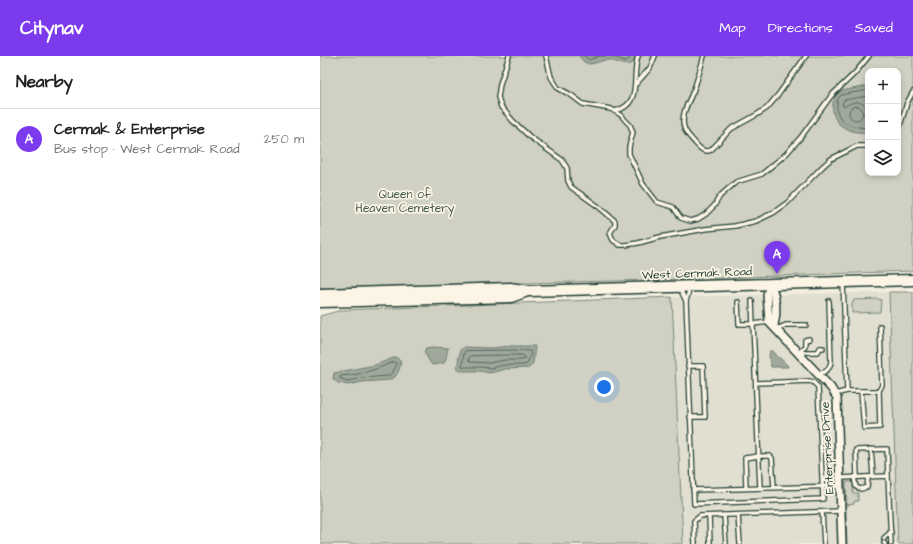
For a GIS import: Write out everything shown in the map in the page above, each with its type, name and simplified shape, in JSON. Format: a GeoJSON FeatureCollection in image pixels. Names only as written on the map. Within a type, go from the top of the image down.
{"type":"FeatureCollection","features":[{"type":"Feature","properties":{"kind":"main road","name":"West Cermak Road"},"geometry":{"type":"LineString","coordinates":[[320,294],[510,288],[529,291],[913,280]]}},
{"type":"Feature","properties":{"kind":"main road","name":"West Cermak Road"},"geometry":{"type":"LineString","coordinates":[[320,302],[511,296],[529,291]]}},
{"type":"Feature","properties":{"kind":"street"},"geometry":{"type":"LineString","coordinates":[[771,284],[775,294],[776,320],[773,326]]}},
{"type":"Feature","properties":{"kind":"street","name":"Enterprise Drive"},"geometry":{"type":"LineString","coordinates":[[773,326],[831,388],[837,398],[842,544]]}},
{"type":"Feature","properties":{"kind":"lane"},"geometry":{"type":"LineString","coordinates":[[509,56],[498,92],[501,107],[513,122],[530,137],[562,160],[567,168],[568,180],[571,187],[599,207],[615,221],[615,226],[610,233],[613,240],[620,245],[632,244],[660,237],[705,229],[741,225],[765,218],[788,202],[826,162],[852,148],[857,146],[865,146]]}},
{"type":"Feature","properties":{"kind":"lane"},"geometry":{"type":"LineString","coordinates":[[546,56],[551,77],[558,88],[583,104],[615,111],[626,108],[632,100],[638,56]]}},
{"type":"Feature","properties":{"kind":"lane"},"geometry":{"type":"LineString","coordinates":[[635,85],[647,72],[655,56]]}},
{"type":"Feature","properties":{"kind":"lane"},"geometry":{"type":"LineString","coordinates":[[704,56],[695,88],[686,107],[683,122],[686,131],[695,143],[702,150],[707,151],[711,150],[731,129],[767,108],[806,56]]}},
{"type":"Feature","properties":{"kind":"lane"},"geometry":{"type":"LineString","coordinates":[[615,111],[632,129],[633,135],[629,147],[629,154],[640,179],[654,200],[660,204],[672,207],[682,218],[686,220],[694,220],[706,214],[714,206],[720,196],[731,186],[742,180],[762,174],[786,154],[801,137],[831,96],[855,73],[868,56]]}},
{"type":"Feature","properties":{"kind":"lane"},"geometry":{"type":"LineString","coordinates":[[901,122],[907,103],[913,92]]}},
{"type":"Feature","properties":{"kind":"lane"},"geometry":{"type":"LineString","coordinates":[[843,282],[848,391]]}},
{"type":"Feature","properties":{"kind":"lane"},"geometry":{"type":"LineString","coordinates":[[690,286],[686,301],[694,504],[823,499],[818,390],[816,385],[810,381],[756,383]]}},
{"type":"Feature","properties":{"kind":"lane"},"geometry":{"type":"LineString","coordinates":[[678,287],[686,301]]}},
{"type":"Feature","properties":{"kind":"lane"},"geometry":{"type":"LineString","coordinates":[[752,301],[760,488]]}},
{"type":"Feature","properties":{"kind":"lane"},"geometry":{"type":"LineString","coordinates":[[818,374],[826,372],[830,367],[831,362],[829,301]]}},
{"type":"Feature","properties":{"kind":"lane"},"geometry":{"type":"LineString","coordinates":[[738,302],[739,324],[773,326],[806,325]]}},
{"type":"Feature","properties":{"kind":"lane"},"geometry":{"type":"LineString","coordinates":[[861,391],[864,428],[880,427],[879,391],[882,385],[880,326]]}},
{"type":"Feature","properties":{"kind":"lane"},"geometry":{"type":"LineString","coordinates":[[798,352],[805,346],[805,340],[809,339]]}},
{"type":"Feature","properties":{"kind":"lane"},"geometry":{"type":"LineString","coordinates":[[798,352],[818,352],[820,348],[823,348]]}},
{"type":"Feature","properties":{"kind":"lane"},"geometry":{"type":"LineString","coordinates":[[688,366],[702,366],[705,417],[690,417]]}},
{"type":"Feature","properties":{"kind":"lane"},"geometry":{"type":"LineString","coordinates":[[835,394],[848,391],[879,391]]}},
{"type":"Feature","properties":{"kind":"lane"},"geometry":{"type":"LineString","coordinates":[[871,449],[873,476]]}},
{"type":"Feature","properties":{"kind":"lane"},"geometry":{"type":"LineString","coordinates":[[868,477],[867,487],[861,489],[856,487],[856,450],[887,449],[891,544]]}},
{"type":"Feature","properties":{"kind":"lane"},"geometry":{"type":"LineString","coordinates":[[746,488],[745,458],[770,456],[772,458],[774,488]]}},
{"type":"Feature","properties":{"kind":"lane"},"geometry":{"type":"LineString","coordinates":[[840,478],[888,476]]}},
{"type":"Feature","properties":{"kind":"lane"},"geometry":{"type":"LineString","coordinates":[[693,490],[840,486]]}},
{"type":"Feature","properties":{"kind":"lane"},"geometry":{"type":"LineString","coordinates":[[695,544],[694,521],[700,516],[841,511]]}},
{"type":"Feature","properties":{"kind":"lane"},"geometry":{"type":"LineString","coordinates":[[822,512],[824,544]]}},
{"type":"Feature","properties":{"kind":"lane"},"geometry":{"type":"LineString","coordinates":[[738,515],[740,544]]}},
{"type":"Feature","properties":{"kind":"lane"},"geometry":{"type":"LineString","coordinates":[[709,516],[710,544]]}},
{"type":"Feature","properties":{"kind":"lane"},"geometry":{"type":"LineString","coordinates":[[724,516],[726,544]]}},
{"type":"Feature","properties":{"kind":"lane"},"geometry":{"type":"LineString","coordinates":[[884,542],[884,538],[891,532]]}},
{"type":"Feature","properties":{"kind":"shaded area"},"geometry":{"type":"Polygon","coordinates":[[[889,292],[898,544],[683,544],[672,297],[889,292]]]}},
{"type":"Feature","properties":{"kind":"green space","name":"Queen of Heaven Cemetery"},"geometry":{"type":"Polygon","coordinates":[[[320,56],[913,56],[913,271],[693,279],[320,288],[320,56]]]}},
{"type":"Feature","properties":{"kind":"green space"},"geometry":{"type":"Polygon","coordinates":[[[889,292],[913,292],[913,544],[898,544],[889,292]]]}},
{"type":"Feature","properties":{"kind":"green space"},"geometry":{"type":"Polygon","coordinates":[[[672,297],[683,544],[320,544],[320,316],[342,310],[672,297]]]}},
{"type":"Feature","properties":{"kind":"green space"},"geometry":{"type":"Polygon","coordinates":[[[854,300],[881,300],[880,312],[852,313],[852,304],[854,300]]]}},
{"type":"Feature","properties":{"kind":"green space"},"geometry":{"type":"Polygon","coordinates":[[[845,482],[847,544],[844,486],[845,482]]]}},
{"type":"Feature","properties":{"kind":"green space"},"geometry":{"type":"Polygon","coordinates":[[[846,482],[851,482],[853,484],[853,493],[858,493],[858,501],[854,501],[854,504],[847,505],[846,482]]]}},
{"type":"Feature","properties":{"kind":"water"},"geometry":{"type":"Polygon","coordinates":[[[579,56],[636,56],[631,64],[627,65],[608,60],[589,64],[584,62],[579,56]]]}},
{"type":"Feature","properties":{"kind":"water"},"geometry":{"type":"Polygon","coordinates":[[[865,87],[865,132],[857,132],[845,128],[836,120],[833,111],[833,102],[837,94],[841,91],[865,87]]]}},
{"type":"Feature","properties":{"kind":"water"},"geometry":{"type":"Polygon","coordinates":[[[535,346],[533,363],[529,368],[505,369],[490,373],[480,371],[462,371],[457,368],[460,350],[464,347],[491,348],[535,346]]]}},
{"type":"Feature","properties":{"kind":"water"},"geometry":{"type":"Polygon","coordinates":[[[427,348],[448,348],[444,363],[432,365],[429,361],[424,351],[427,348]]]}},
{"type":"Feature","properties":{"kind":"water"},"geometry":{"type":"Polygon","coordinates":[[[770,351],[773,351],[788,367],[771,367],[769,356],[770,351]]]}},
{"type":"Feature","properties":{"kind":"water"},"geometry":{"type":"Polygon","coordinates":[[[396,357],[401,362],[399,370],[395,377],[389,380],[362,382],[348,385],[338,383],[333,379],[334,373],[375,365],[396,357]]]}},
{"type":"Feature","properties":{"kind":"place","name":"Cermak & Enterprise"},"geometry":{"type":"Point","coordinates":[777,274]}}]}
